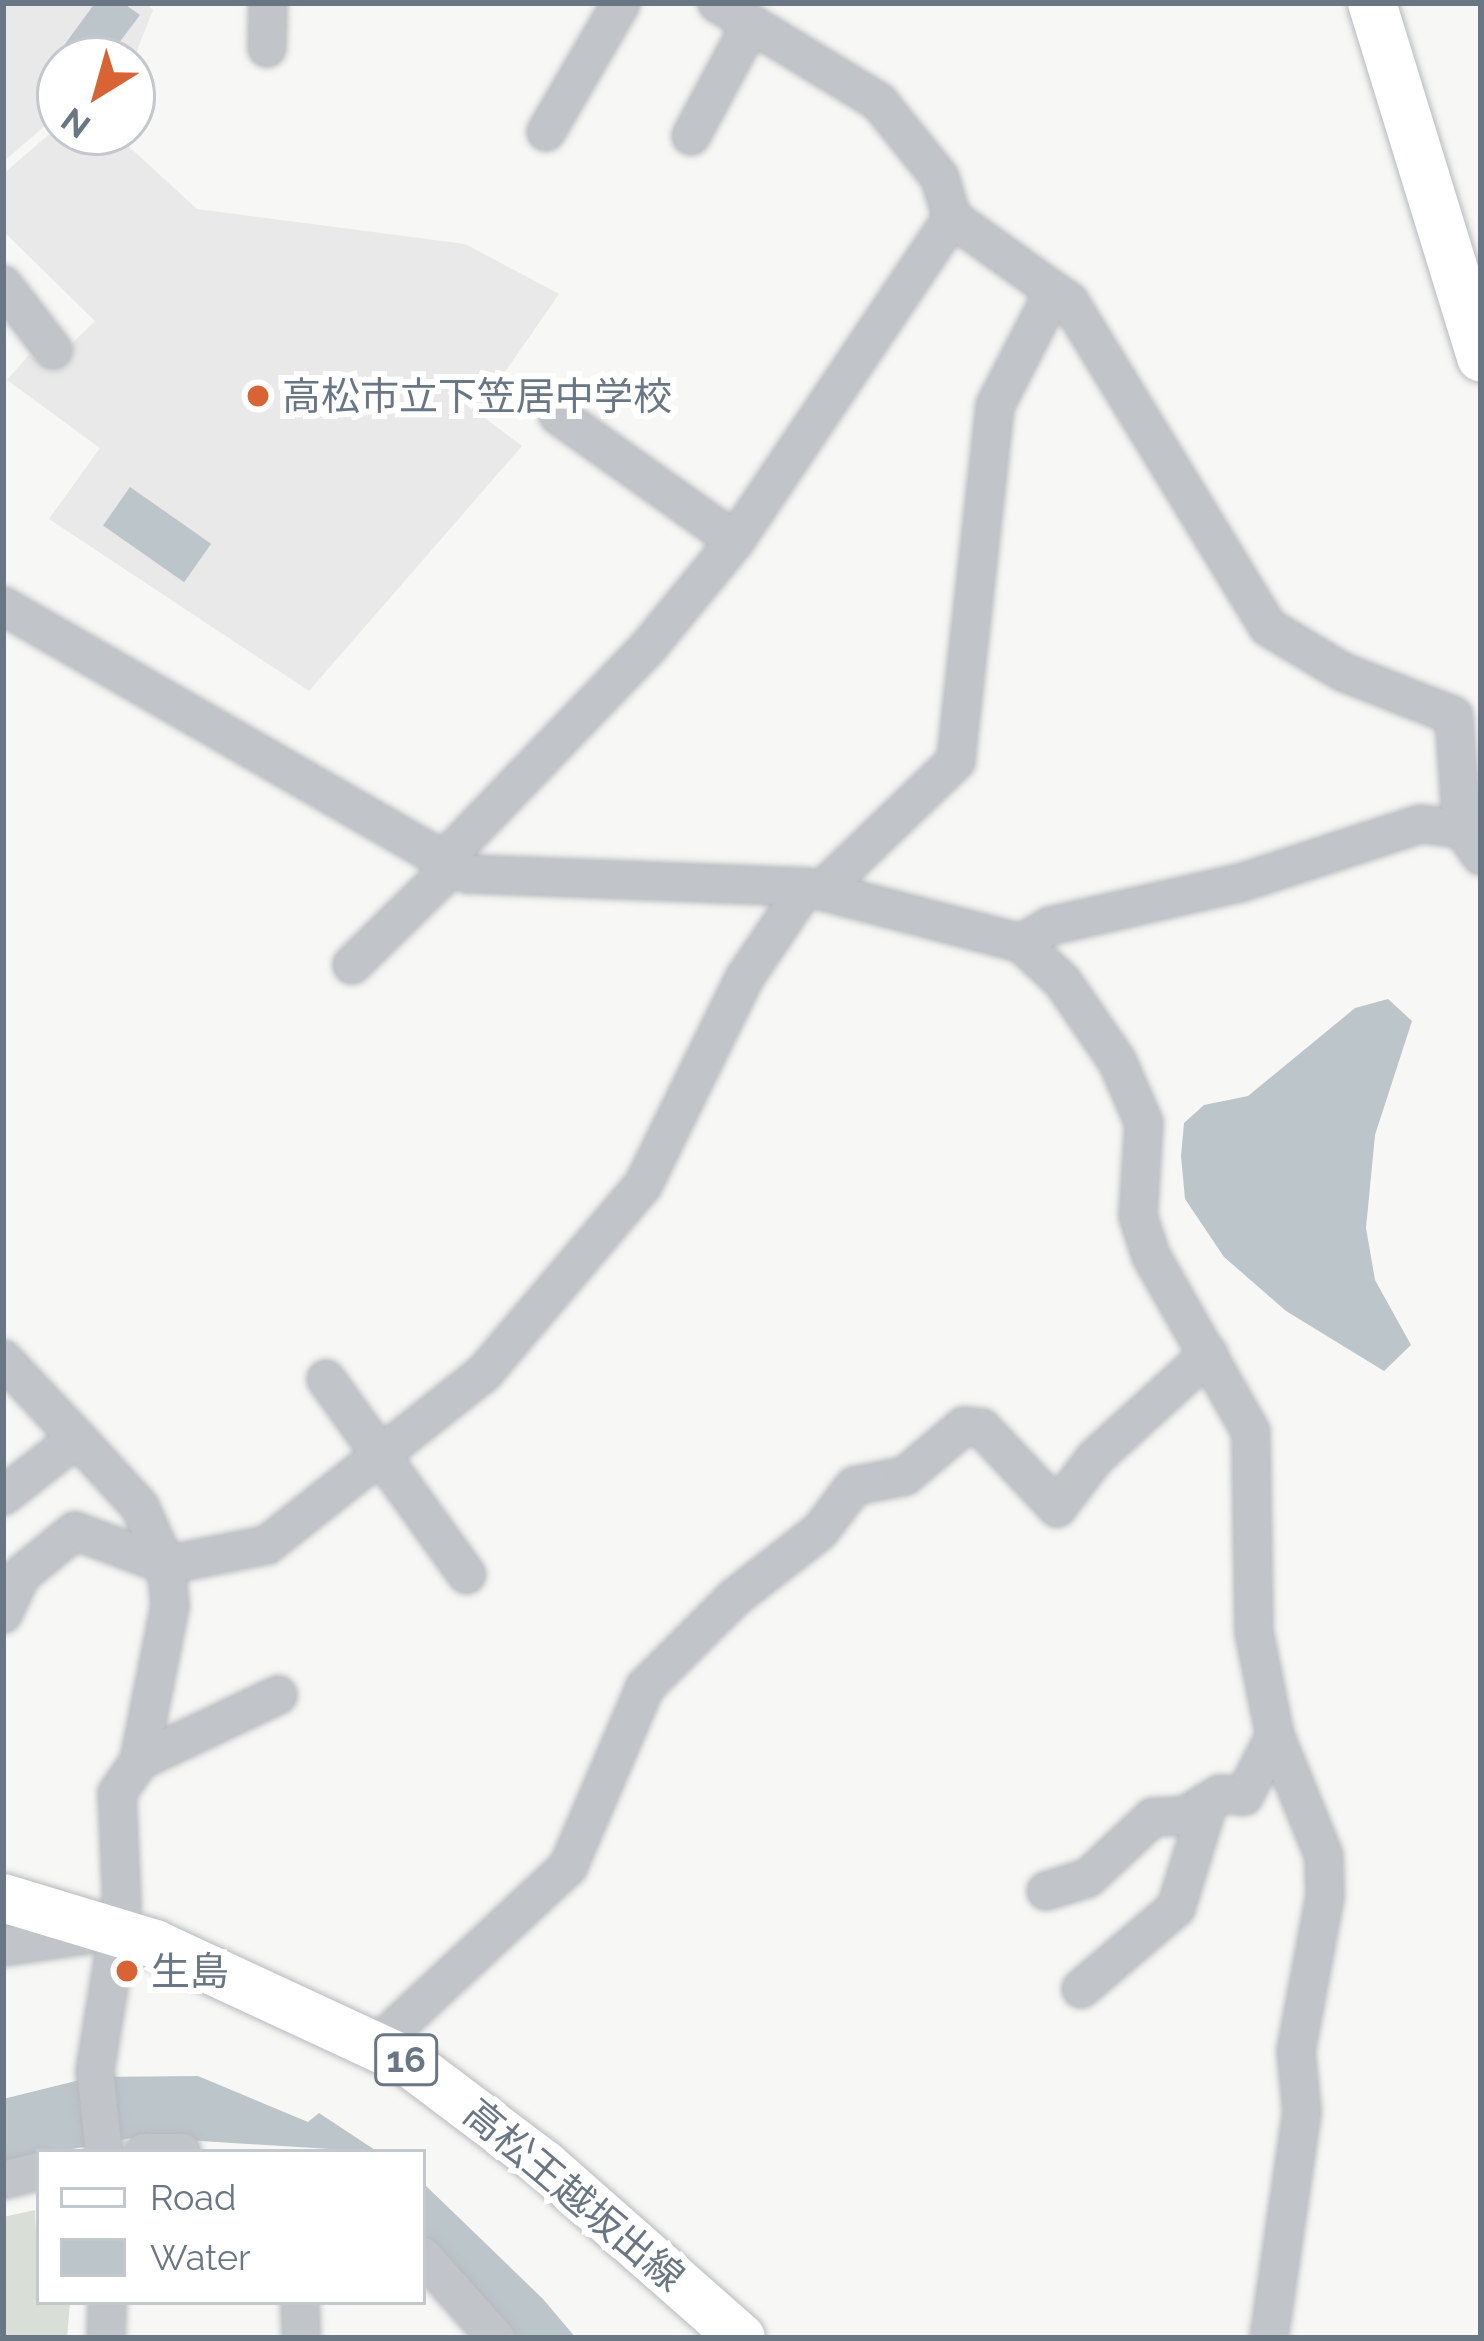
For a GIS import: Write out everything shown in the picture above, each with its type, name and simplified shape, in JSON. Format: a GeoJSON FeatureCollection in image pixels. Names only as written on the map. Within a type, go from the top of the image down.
{"type":"FeatureCollection","features":[{"type":"Feature","properties":{"kind":"main road"},"geometry":{"type":"LineString","coordinates":[[1372,3],[1481,358]]}},
{"type":"Feature","properties":{"kind":"main road","name":"高松王越坂出線"},"geometry":{"type":"LineString","coordinates":[[3,1898],[118,1930],[378,2044],[545,2165],[741,2338]]}},
{"type":"Feature","properties":{"kind":"street"},"geometry":{"type":"LineString","coordinates":[[266,48],[268,3]]}},
{"type":"Feature","properties":{"kind":"street"},"geometry":{"type":"LineString","coordinates":[[546,132],[621,3]]}},
{"type":"Feature","properties":{"kind":"street"},"geometry":{"type":"LineString","coordinates":[[717,3],[878,102],[940,178],[952,218],[1069,301],[1268,627],[1343,672],[1454,716],[1467,741],[1472,842],[1420,824],[1240,883],[1050,926],[1021,943]]}},
{"type":"Feature","properties":{"kind":"street"},"geometry":{"type":"LineString","coordinates":[[691,136],[751,23]]}},
{"type":"Feature","properties":{"kind":"street"},"geometry":{"type":"LineString","coordinates":[[352,964],[650,645],[735,541],[952,218]]}},
{"type":"Feature","properties":{"kind":"street"},"geometry":{"type":"LineString","coordinates":[[3,285],[53,350]]}},
{"type":"Feature","properties":{"kind":"street"},"geometry":{"type":"LineString","coordinates":[[3,1614],[21,1575],[75,1531],[166,1565],[267,1545],[381,1460],[511,1346],[632,1200],[745,977],[816,887],[956,761],[995,406],[1054,292]]}},
{"type":"Feature","properties":{"kind":"street"},"geometry":{"type":"LineString","coordinates":[[558,415],[735,541]]}},
{"type":"Feature","properties":{"kind":"street"},"geometry":{"type":"LineString","coordinates":[[3,606],[449,863],[516,882],[746,878],[816,887],[1021,943],[1076,998],[1117,1061],[1144,1123],[1138,1216],[1250,1432],[1253,1632],[1275,1736],[1314,1824],[1325,1896],[1296,2051],[1302,2112],[1269,2338]]}},
{"type":"Feature","properties":{"kind":"street"},"geometry":{"type":"LineString","coordinates":[[378,2044],[568,1867],[646,1687],[734,1598],[820,1531],[854,1486],[905,1476],[964,1426],[982,1428],[1058,1508],[1095,1458],[1209,1354]]}},
{"type":"Feature","properties":{"kind":"street"},"geometry":{"type":"LineString","coordinates":[[3,1359],[140,1508],[166,1565],[166,1644],[139,1761],[117,1793],[118,1930],[95,2072],[103,2148]]}},
{"type":"Feature","properties":{"kind":"street"},"geometry":{"type":"LineString","coordinates":[[326,1379],[467,1575]]}},
{"type":"Feature","properties":{"kind":"street"},"geometry":{"type":"LineString","coordinates":[[3,1496],[76,1438]]}},
{"type":"Feature","properties":{"kind":"street"},"geometry":{"type":"LineString","coordinates":[[139,1761],[278,1695]]}},
{"type":"Feature","properties":{"kind":"street"},"geometry":{"type":"LineString","coordinates":[[1081,1989],[1176,1908],[1207,1808],[1220,1794],[1244,1796],[1275,1736]]}},
{"type":"Feature","properties":{"kind":"street"},"geometry":{"type":"LineString","coordinates":[[1046,1891],[1088,1878],[1153,1817],[1207,1808]]}},
{"type":"Feature","properties":{"kind":"street"},"geometry":{"type":"LineString","coordinates":[[3,1947],[118,1930]]}},
{"type":"Feature","properties":{"kind":"street"},"geometry":{"type":"LineString","coordinates":[[3,2180],[36,2172]]}},
{"type":"Feature","properties":{"kind":"street"},"geometry":{"type":"LineString","coordinates":[[426,2260],[468,2322],[496,2338]]}},
{"type":"Feature","properties":{"kind":"street"},"geometry":{"type":"LineString","coordinates":[[106,2338],[107,2305]]}},
{"type":"Feature","properties":{"kind":"street"},"geometry":{"type":"LineString","coordinates":[[300,2305],[301,2338]]}},
{"type":"Feature","properties":{"kind":"shaded area"},"geometry":{"type":"Polygon","coordinates":[[[3,3],[146,3],[153,10],[143,36],[36,36],[36,134],[3,162],[3,3]]]}},
{"type":"Feature","properties":{"kind":"shaded area","name":"高松市立下笠居中学校"},"geometry":{"type":"Polygon","coordinates":[[[36,146],[36,156],[139,156],[197,209],[465,244],[559,294],[477,412],[522,446],[309,691],[49,519],[100,448],[7,380],[29,355],[47,368],[95,321],[3,231],[3,174],[36,146]]]}},
{"type":"Feature","properties":{"kind":"shaded area"},"geometry":{"type":"Polygon","coordinates":[[[35,2210],[36,2305],[70,2305],[67,2338],[3,2338],[3,2217],[35,2210]]]}},
{"type":"Feature","properties":{"kind":"water"},"geometry":{"type":"Polygon","coordinates":[[[95,3],[123,3],[140,15],[124,36],[71,36],[95,3]]]}},
{"type":"Feature","properties":{"kind":"water"},"geometry":{"type":"Polygon","coordinates":[[[130,487],[211,544],[184,582],[103,526],[130,487]]]}},
{"type":"Feature","properties":{"kind":"water"},"geometry":{"type":"Polygon","coordinates":[[[1388,999],[1412,1021],[1375,1135],[1366,1228],[1375,1280],[1411,1345],[1384,1371],[1286,1311],[1224,1257],[1185,1199],[1181,1156],[1184,1123],[1204,1105],[1248,1096],[1355,1008],[1388,999]]]}},
{"type":"Feature","properties":{"kind":"water"},"geometry":{"type":"Polygon","coordinates":[[[198,2076],[308,2122],[319,2113],[373,2149],[137,2137],[73,2149],[36,2149],[36,2156],[3,2162],[3,2099],[92,2077],[198,2076]]]}},
{"type":"Feature","properties":{"kind":"water"},"geometry":{"type":"Polygon","coordinates":[[[426,2186],[543,2299],[576,2338],[511,2338],[426,2243],[426,2186]]]}},
{"type":"Feature","properties":{"kind":"place","name":"高松市立下笠居中学校"},"geometry":{"type":"Point","coordinates":[258,396]}},
{"type":"Feature","properties":{"kind":"place","name":"生島"},"geometry":{"type":"Point","coordinates":[127,1971]}}]}
